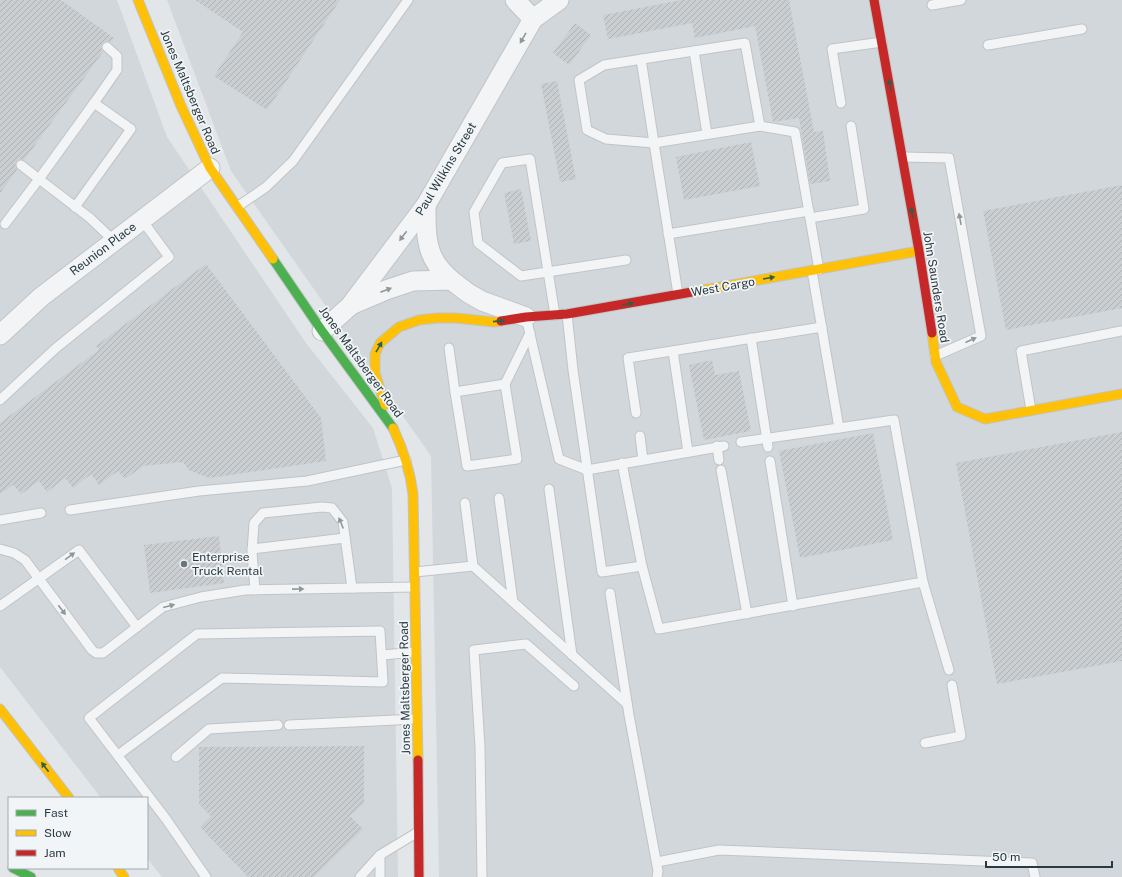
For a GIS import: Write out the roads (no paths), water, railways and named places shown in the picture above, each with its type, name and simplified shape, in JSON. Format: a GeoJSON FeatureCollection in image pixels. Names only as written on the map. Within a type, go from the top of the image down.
{"type":"FeatureCollection","features":[{"type":"Feature","properties":{"kind":"main road","name":"Jones Maltsberger Road"},"geometry":{"type":"LineString","coordinates":[[138,0],[195,139],[210,168],[322,331],[392,424],[402,447],[412,478],[415,572],[419,877]]}},
{"type":"Feature","properties":{"kind":"main road","name":"John Saunders Road"},"geometry":{"type":"LineString","coordinates":[[874,0],[919,251],[936,362],[957,407],[985,418],[1122,394]]}},
{"type":"Feature","properties":{"kind":"main road","name":"West Cargo"},"geometry":{"type":"LineString","coordinates":[[392,424],[375,373],[375,354],[380,343],[399,327],[419,320],[456,318],[528,325],[555,315],[678,295],[919,251]]}},
{"type":"Feature","properties":{"kind":"main road"},"geometry":{"type":"LineString","coordinates":[[0,709],[67,797]]}},
{"type":"Feature","properties":{"kind":"main road"},"geometry":{"type":"LineString","coordinates":[[15,869],[31,877]]}},
{"type":"Feature","properties":{"kind":"street"},"geometry":{"type":"LineString","coordinates":[[515,0],[533,20]]}},
{"type":"Feature","properties":{"kind":"street","name":"Paul Wilkins Street"},"geometry":{"type":"LineString","coordinates":[[322,331],[350,306],[426,205],[533,20],[559,0]]}},
{"type":"Feature","properties":{"kind":"street","name":"Reunion Place"},"geometry":{"type":"LineString","coordinates":[[0,335],[41,297],[210,168]]}},
{"type":"Feature","properties":{"kind":"street","name":"West Cargo"},"geometry":{"type":"LineString","coordinates":[[426,205],[426,234],[430,250],[438,266],[451,280],[468,293],[528,325]]}},
{"type":"Feature","properties":{"kind":"street"},"geometry":{"type":"LineString","coordinates":[[350,306],[386,290],[413,281],[451,280]]}},
{"type":"Feature","properties":{"kind":"lane"},"geometry":{"type":"LineString","coordinates":[[237,207],[266,186],[293,161],[408,0]]}},
{"type":"Feature","properties":{"kind":"lane"},"geometry":{"type":"LineString","coordinates":[[932,5],[961,0]]}},
{"type":"Feature","properties":{"kind":"lane"},"geometry":{"type":"LineString","coordinates":[[988,46],[1082,30]]}},
{"type":"Feature","properties":{"kind":"lane"},"geometry":{"type":"LineString","coordinates":[[841,103],[832,49],[882,42]]}},
{"type":"Feature","properties":{"kind":"lane"},"geometry":{"type":"LineString","coordinates":[[760,126],[745,43],[604,65],[579,80],[587,130],[606,139],[654,142],[760,126],[795,132],[809,214],[822,327],[839,428]]}},
{"type":"Feature","properties":{"kind":"lane"},"geometry":{"type":"LineString","coordinates":[[5,224],[39,180],[117,70],[117,56],[107,47]]}},
{"type":"Feature","properties":{"kind":"lane"},"geometry":{"type":"LineString","coordinates":[[694,51],[707,134]]}},
{"type":"Feature","properties":{"kind":"lane"},"geometry":{"type":"LineString","coordinates":[[641,59],[678,295]]}},
{"type":"Feature","properties":{"kind":"lane"},"geometry":{"type":"LineString","coordinates":[[75,207],[131,129],[94,103]]}},
{"type":"Feature","properties":{"kind":"lane"},"geometry":{"type":"LineString","coordinates":[[668,234],[809,214],[864,209],[851,126]]}},
{"type":"Feature","properties":{"kind":"lane"},"geometry":{"type":"LineString","coordinates":[[902,157],[949,158],[981,336],[935,356]]}},
{"type":"Feature","properties":{"kind":"lane"},"geometry":{"type":"LineString","coordinates":[[555,315],[548,272],[530,159],[502,163],[474,212],[478,243],[521,276],[548,272],[626,260]]}},
{"type":"Feature","properties":{"kind":"lane"},"geometry":{"type":"LineString","coordinates":[[20,165],[90,218],[114,241]]}},
{"type":"Feature","properties":{"kind":"lane"},"geometry":{"type":"LineString","coordinates":[[0,400],[56,348],[169,257],[142,220]]}},
{"type":"Feature","properties":{"kind":"lane"},"geometry":{"type":"LineString","coordinates":[[567,314],[573,370],[602,572],[642,566]]}},
{"type":"Feature","properties":{"kind":"lane"},"geometry":{"type":"LineString","coordinates":[[449,348],[466,466],[517,458],[505,384],[528,325]]}},
{"type":"Feature","properties":{"kind":"lane"},"geometry":{"type":"LineString","coordinates":[[528,325],[559,459],[587,470],[720,446],[719,460]]}},
{"type":"Feature","properties":{"kind":"lane"},"geometry":{"type":"LineString","coordinates":[[636,413],[628,358],[822,327]]}},
{"type":"Feature","properties":{"kind":"lane"},"geometry":{"type":"LineString","coordinates":[[1031,410],[1021,351],[1121,331]]}},
{"type":"Feature","properties":{"kind":"lane"},"geometry":{"type":"LineString","coordinates":[[751,338],[767,443]]}},
{"type":"Feature","properties":{"kind":"lane"},"geometry":{"type":"LineString","coordinates":[[672,351],[688,452]]}},
{"type":"Feature","properties":{"kind":"lane"},"geometry":{"type":"LineString","coordinates":[[455,392],[505,384]]}},
{"type":"Feature","properties":{"kind":"lane"},"geometry":{"type":"LineString","coordinates":[[741,442],[767,443],[839,428],[894,420],[923,582],[949,670]]}},
{"type":"Feature","properties":{"kind":"lane"},"geometry":{"type":"LineString","coordinates":[[640,436],[643,460]]}},
{"type":"Feature","properties":{"kind":"lane"},"geometry":{"type":"LineString","coordinates":[[70,510],[199,491],[307,481],[406,460]]}},
{"type":"Feature","properties":{"kind":"lane"},"geometry":{"type":"LineString","coordinates":[[770,462],[793,606]]}},
{"type":"Feature","properties":{"kind":"lane"},"geometry":{"type":"LineString","coordinates":[[622,463],[642,566],[659,629],[923,582]]}},
{"type":"Feature","properties":{"kind":"lane"},"geometry":{"type":"LineString","coordinates":[[721,470],[747,614]]}},
{"type":"Feature","properties":{"kind":"lane"},"geometry":{"type":"LineString","coordinates":[[549,489],[572,655]]}},
{"type":"Feature","properties":{"kind":"lane"},"geometry":{"type":"LineString","coordinates":[[499,498],[513,602]]}},
{"type":"Feature","properties":{"kind":"lane"},"geometry":{"type":"LineString","coordinates":[[465,504],[473,566],[627,704]]}},
{"type":"Feature","properties":{"kind":"lane"},"geometry":{"type":"LineString","coordinates":[[255,590],[252,552],[254,523],[263,513],[322,507],[332,508],[342,522],[352,588]]}},
{"type":"Feature","properties":{"kind":"lane"},"geometry":{"type":"LineString","coordinates":[[0,520],[41,513]]}},
{"type":"Feature","properties":{"kind":"lane"},"geometry":{"type":"LineString","coordinates":[[252,549],[345,538]]}},
{"type":"Feature","properties":{"kind":"lane"},"geometry":{"type":"LineString","coordinates":[[0,549],[14,553],[25,560],[92,650],[96,653],[102,653],[163,608],[201,597],[245,590],[415,587]]}},
{"type":"Feature","properties":{"kind":"lane"},"geometry":{"type":"LineString","coordinates":[[0,606],[79,550],[137,627]]}},
{"type":"Feature","properties":{"kind":"lane"},"geometry":{"type":"LineString","coordinates":[[415,572],[473,566]]}},
{"type":"Feature","properties":{"kind":"lane"},"geometry":{"type":"LineString","coordinates":[[610,593],[627,704],[658,871],[657,877]]}},
{"type":"Feature","properties":{"kind":"lane"},"geometry":{"type":"LineString","coordinates":[[118,755],[222,678],[383,682],[380,631],[197,634],[89,718],[166,819],[206,877]]}},
{"type":"Feature","properties":{"kind":"lane"},"geometry":{"type":"LineString","coordinates":[[482,877],[480,748],[474,650],[526,644],[574,686]]}},
{"type":"Feature","properties":{"kind":"lane"},"geometry":{"type":"LineString","coordinates":[[382,655],[416,652]]}},
{"type":"Feature","properties":{"kind":"lane"},"geometry":{"type":"LineString","coordinates":[[925,743],[961,736],[952,685]]}},
{"type":"Feature","properties":{"kind":"lane"},"geometry":{"type":"LineString","coordinates":[[289,725],[417,719]]}},
{"type":"Feature","properties":{"kind":"lane"},"geometry":{"type":"LineString","coordinates":[[176,757],[209,729],[278,725]]}},
{"type":"Feature","properties":{"kind":"lane"},"geometry":{"type":"LineString","coordinates":[[360,877],[380,855],[419,832]]}},
{"type":"Feature","properties":{"kind":"lane"},"geometry":{"type":"LineString","coordinates":[[656,862],[719,850],[1032,863],[1035,877]]}},
{"type":"Feature","properties":{"kind":"lane"},"geometry":{"type":"LineString","coordinates":[[380,855],[380,877]]}},
{"type":"Feature","properties":{"kind":"place","name":"Enterprise Truck Rental"},"geometry":{"type":"Point","coordinates":[184,564]}}]}
